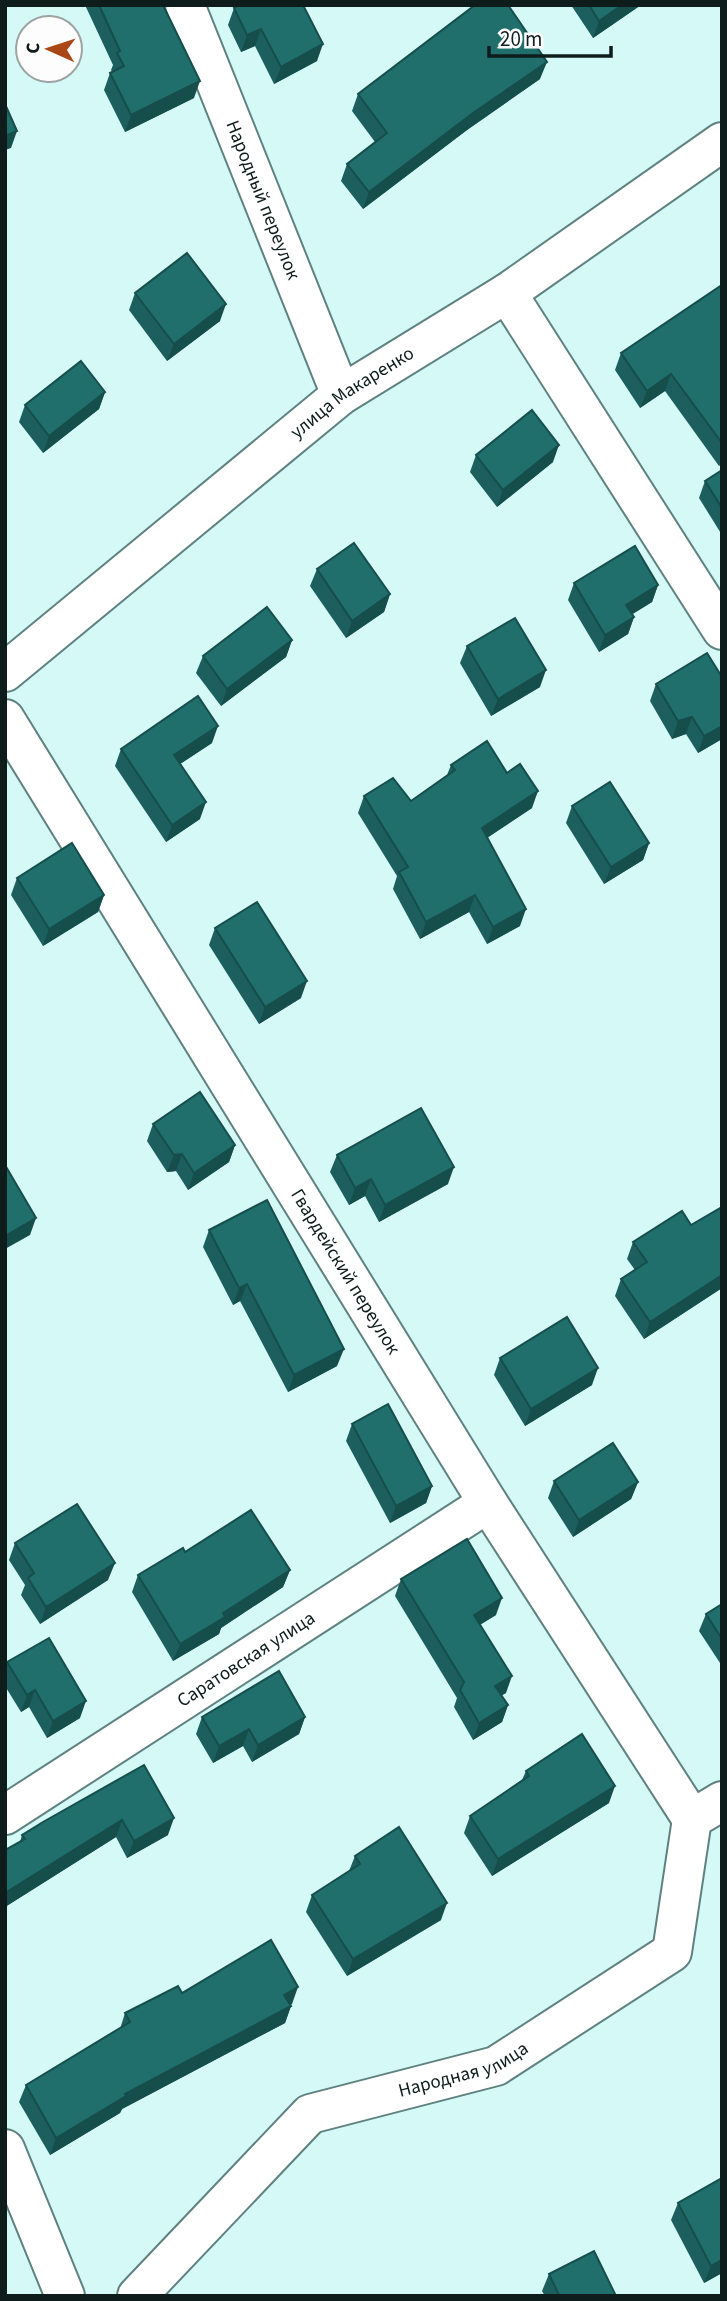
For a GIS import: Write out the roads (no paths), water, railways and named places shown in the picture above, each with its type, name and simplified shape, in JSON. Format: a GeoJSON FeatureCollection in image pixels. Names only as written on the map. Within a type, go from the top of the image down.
{"type":"FeatureCollection","features":[{"type":"Feature","properties":{"kind":"street","name":"Народный переулок"},"geometry":{"type":"LineString","coordinates":[[185,5],[341,394]]}},
{"type":"Feature","properties":{"kind":"street","name":"улица Макаренко"},"geometry":{"type":"LineString","coordinates":[[5,672],[341,394],[507,293],[722,142]]}},
{"type":"Feature","properties":{"kind":"street"},"geometry":{"type":"LineString","coordinates":[[507,293],[722,630]]}},
{"type":"Feature","properties":{"kind":"street","name":"Гвардейский переулок"},"geometry":{"type":"LineString","coordinates":[[5,719],[488,1503],[707,1810]]}},
{"type":"Feature","properties":{"kind":"street","name":"Саратовская улица"},"geometry":{"type":"LineString","coordinates":[[5,1815],[488,1503]]}},
{"type":"Feature","properties":{"kind":"street","name":"Народная улица"},"geometry":{"type":"LineString","coordinates":[[137,2296],[310,2114],[496,2066],[672,1952],[707,1810]]}},
{"type":"Feature","properties":{"kind":"street"},"geometry":{"type":"LineString","coordinates":[[5,2150],[65,2296]]}}]}
